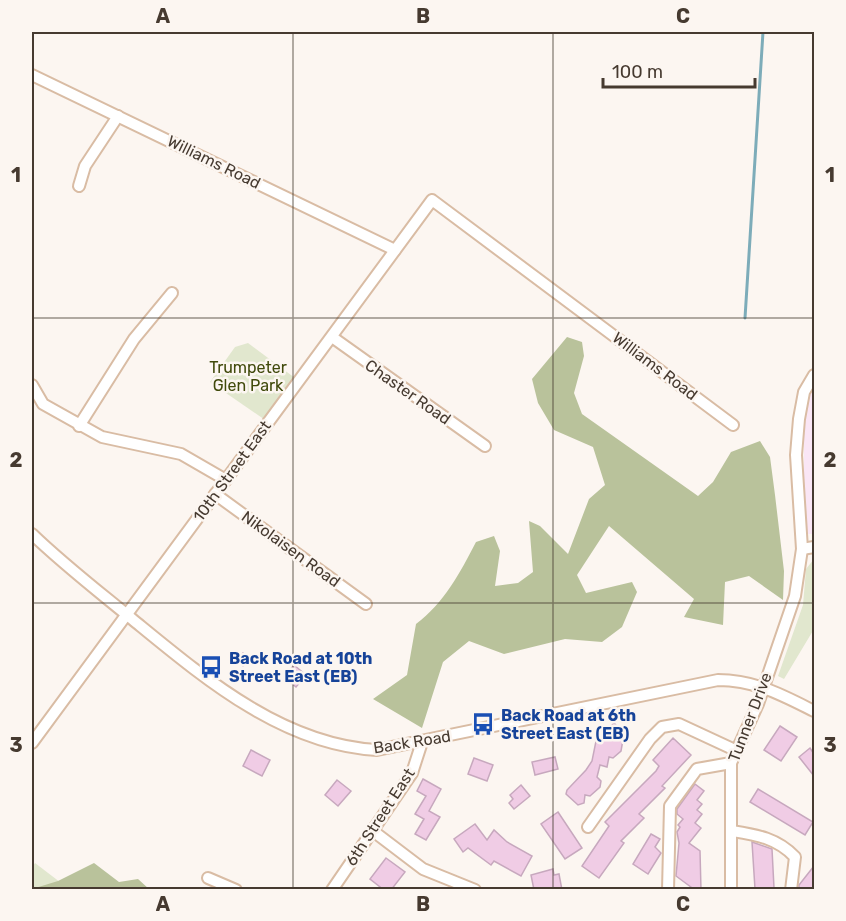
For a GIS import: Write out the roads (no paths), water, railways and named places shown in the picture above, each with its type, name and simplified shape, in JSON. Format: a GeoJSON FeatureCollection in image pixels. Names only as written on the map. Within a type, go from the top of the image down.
{"type":"FeatureCollection","features":[{"type":"Feature","properties":{"kind":"street","name":"Williams Road"},"geometry":{"type":"LineString","coordinates":[[32,75],[395,250]]}},
{"type":"Feature","properties":{"kind":"street"},"geometry":{"type":"LineString","coordinates":[[79,186],[85,166],[118,116]]}},
{"type":"Feature","properties":{"kind":"street","name":"Williams Road"},"geometry":{"type":"LineString","coordinates":[[432,200],[733,425]]}},
{"type":"Feature","properties":{"kind":"street","name":"10th Street East"},"geometry":{"type":"LineString","coordinates":[[32,742],[432,200]]}},
{"type":"Feature","properties":{"kind":"street"},"geometry":{"type":"LineString","coordinates":[[80,426],[134,339],[172,292]]}},
{"type":"Feature","properties":{"kind":"street","name":"Chaster Road"},"geometry":{"type":"LineString","coordinates":[[332,337],[485,446]]}},
{"type":"Feature","properties":{"kind":"street","name":"Tunner Drive"},"geometry":{"type":"LineString","coordinates":[[731,890],[732,831],[729,801],[731,763],[758,704],[762,686],[795,596],[802,549],[797,437],[804,392],[814,375]]}},
{"type":"Feature","properties":{"kind":"street"},"geometry":{"type":"LineString","coordinates":[[32,385],[43,404],[102,437],[182,454],[226,480]]}},
{"type":"Feature","properties":{"kind":"street","name":"Nikolaisen Road"},"geometry":{"type":"LineString","coordinates":[[215,494],[366,604]]}},
{"type":"Feature","properties":{"kind":"street","name":"Back Road"},"geometry":{"type":"LineString","coordinates":[[32,534],[58,559],[205,678],[284,725],[347,748],[377,750],[422,742],[702,682],[735,680],[762,686],[814,711]]}},
{"type":"Feature","properties":{"kind":"street"},"geometry":{"type":"LineString","coordinates":[[802,549],[814,547]]}},
{"type":"Feature","properties":{"kind":"street"},"geometry":{"type":"LineString","coordinates":[[588,827],[650,739],[662,727],[679,724],[735,750]]}},
{"type":"Feature","properties":{"kind":"street","name":"6th Street East"},"geometry":{"type":"LineString","coordinates":[[332,890],[412,773],[422,742]]}},
{"type":"Feature","properties":{"kind":"street"},"geometry":{"type":"LineString","coordinates":[[668,890],[670,806],[697,769],[731,763]]}},
{"type":"Feature","properties":{"kind":"street"},"geometry":{"type":"LineString","coordinates":[[373,831],[423,869],[475,890]]}},
{"type":"Feature","properties":{"kind":"street"},"geometry":{"type":"LineString","coordinates":[[732,831],[762,836],[783,844],[795,857],[791,890]]}},
{"type":"Feature","properties":{"kind":"street"},"geometry":{"type":"LineString","coordinates":[[208,878],[236,890]]}},
{"type":"Feature","properties":{"kind":"waterway"},"geometry":{"type":"LineString","coordinates":[[745,318],[763,32]]}},
{"type":"Feature","properties":{"kind":"place","name":"Back Road at 10th Street East (EB)"},"geometry":{"type":"Point","coordinates":[211,667]}},
{"type":"Feature","properties":{"kind":"place","name":"Back Road at 6th Street East (EB)"},"geometry":{"type":"Point","coordinates":[483,724]}},
{"type":"Feature","properties":{"kind":"park label","name":"Trumpeter Glen Park"},"geometry":{"type":"Point","coordinates":[248,376]}}]}
